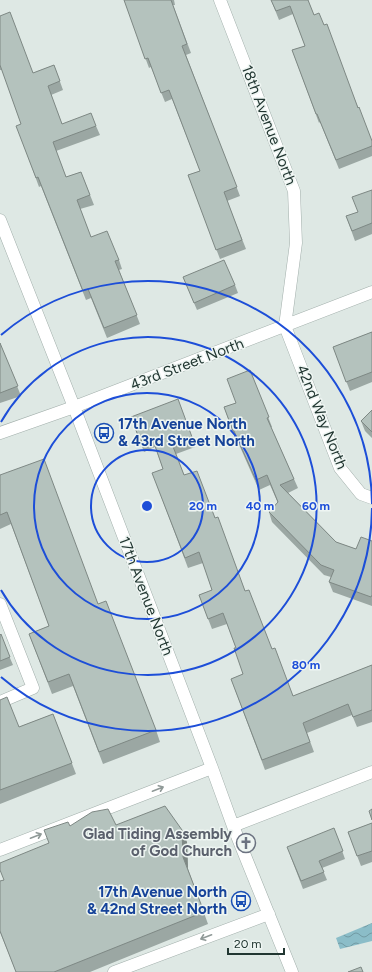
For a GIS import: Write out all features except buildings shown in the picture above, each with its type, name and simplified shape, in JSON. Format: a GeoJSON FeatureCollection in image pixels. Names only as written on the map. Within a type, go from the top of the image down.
{"type":"FeatureCollection","features":[{"type":"Feature","properties":{"kind":"street","name":"18th Avenue North"},"geometry":{"type":"LineString","coordinates":[[220,0],[294,192],[296,243],[285,326]]}},
{"type":"Feature","properties":{"kind":"street","name":"17th Avenue North"},"geometry":{"type":"LineString","coordinates":[[0,220],[74,407],[233,826],[292,972]]}},
{"type":"Feature","properties":{"kind":"street","name":"43rd Street North"},"geometry":{"type":"LineString","coordinates":[[0,433],[74,407],[372,292]]}},
{"type":"Feature","properties":{"kind":"street","name":"42nd Way North"},"geometry":{"type":"LineString","coordinates":[[285,326],[340,468],[361,494],[372,498]]}},
{"type":"Feature","properties":{"kind":"street"},"geometry":{"type":"LineString","coordinates":[[0,604],[33,688],[0,702]]}},
{"type":"Feature","properties":{"kind":"street"},"geometry":{"type":"LineString","coordinates":[[0,850],[212,768]]}},
{"type":"Feature","properties":{"kind":"street"},"geometry":{"type":"LineString","coordinates":[[233,826],[372,772]]}},
{"type":"Feature","properties":{"kind":"street"},"geometry":{"type":"LineString","coordinates":[[114,972],[269,914]]}},
{"type":"Feature","properties":{"kind":"water"},"geometry":{"type":"Polygon","coordinates":[[[372,923],[372,941],[340,949],[336,938],[372,923]]]}},
{"type":"Feature","properties":{"kind":"place","name":"17th Avenue North & 43rd Street North"},"geometry":{"type":"Point","coordinates":[104,433]}},
{"type":"Feature","properties":{"kind":"place","name":"Glad Tiding Assembly of God Church"},"geometry":{"type":"Point","coordinates":[246,843]}},
{"type":"Feature","properties":{"kind":"place","name":"17th Avenue North & 42nd Street North"},"geometry":{"type":"Point","coordinates":[241,901]}}]}
